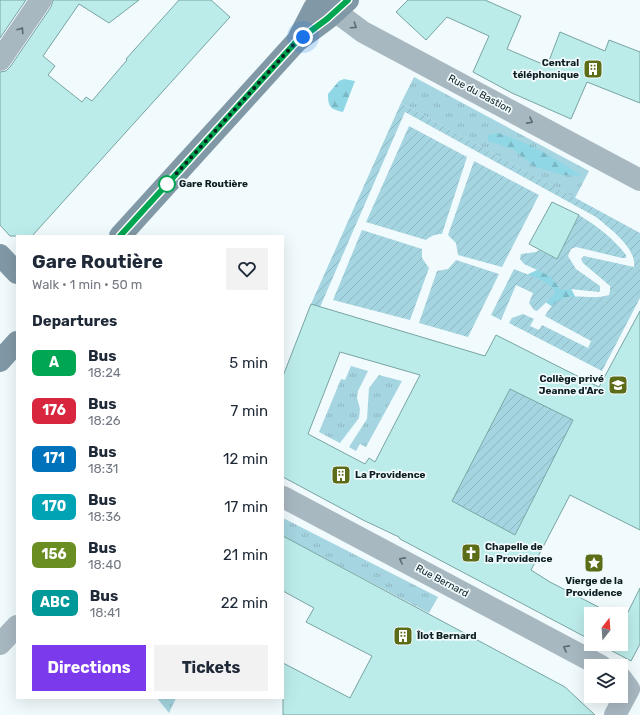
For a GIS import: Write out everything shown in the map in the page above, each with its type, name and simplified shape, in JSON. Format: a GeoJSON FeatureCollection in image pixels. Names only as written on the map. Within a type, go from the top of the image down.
{"type":"FeatureCollection","features":[{"type":"Feature","properties":{"kind":"main road"},"geometry":{"type":"LineString","coordinates":[[121,235],[296,42],[334,3]]}},
{"type":"Feature","properties":{"kind":"main road"},"geometry":{"type":"LineString","coordinates":[[0,255],[16,272]]}},
{"type":"Feature","properties":{"kind":"main road"},"geometry":{"type":"LineString","coordinates":[[0,361],[16,343]]}},
{"type":"Feature","properties":{"kind":"street"},"geometry":{"type":"LineString","coordinates":[[0,60],[41,0]]}},
{"type":"Feature","properties":{"kind":"street","name":"Rue du Bastion"},"geometry":{"type":"LineString","coordinates":[[334,3],[363,32],[640,180]]}},
{"type":"Feature","properties":{"kind":"street","name":"Rue Bernard"},"geometry":{"type":"LineString","coordinates":[[284,498],[588,659]]}},
{"type":"Feature","properties":{"kind":"street"},"geometry":{"type":"LineString","coordinates":[[0,644],[16,627]]}},
{"type":"Feature","properties":{"kind":"street"},"geometry":{"type":"LineString","coordinates":[[615,715],[619,703]]}},
{"type":"Feature","properties":{"kind":"green space"},"geometry":{"type":"Polygon","coordinates":[[[414,77],[589,171],[575,198],[401,103],[414,77]]]}},
{"type":"Feature","properties":{"kind":"green space"},"geometry":{"type":"Polygon","coordinates":[[[344,79],[355,81],[343,112],[335,110],[329,105],[328,94],[339,81],[344,79]]]}},
{"type":"Feature","properties":{"kind":"green space"},"geometry":{"type":"Polygon","coordinates":[[[401,103],[640,233],[640,298],[602,371],[509,323],[512,318],[523,314],[534,319],[530,326],[539,330],[542,325],[588,348],[591,341],[545,316],[552,306],[559,300],[566,297],[600,297],[609,295],[610,286],[583,263],[581,259],[584,256],[634,267],[634,260],[627,246],[615,233],[596,217],[405,112],[320,307],[311,304],[401,103]]]}},
{"type":"Feature","properties":{"kind":"green space"},"geometry":{"type":"Polygon","coordinates":[[[409,126],[467,157],[442,234],[437,234],[426,240],[366,222],[409,126]]]}},
{"type":"Feature","properties":{"kind":"green space"},"geometry":{"type":"Polygon","coordinates":[[[498,133],[521,141],[562,163],[582,176],[562,175],[533,166],[513,149],[488,141],[488,135],[498,133]]]}},
{"type":"Feature","properties":{"kind":"green space"},"geometry":{"type":"Polygon","coordinates":[[[474,161],[539,195],[502,267],[458,255],[456,243],[448,235],[474,161]]]}},
{"type":"Feature","properties":{"kind":"green space"},"geometry":{"type":"Polygon","coordinates":[[[579,215],[616,243],[626,255],[626,258],[622,258],[576,247],[571,249],[568,256],[576,269],[600,286],[599,292],[570,289],[561,290],[550,276],[524,264],[520,259],[521,254],[536,252],[539,250],[557,259],[579,215]]]}},
{"type":"Feature","properties":{"kind":"green space"},"geometry":{"type":"Polygon","coordinates":[[[362,230],[422,249],[422,258],[429,268],[410,320],[333,300],[362,230]]]}},
{"type":"Feature","properties":{"kind":"green space"},"geometry":{"type":"Polygon","coordinates":[[[456,260],[499,274],[468,337],[419,323],[437,271],[448,269],[456,260]]]}},
{"type":"Feature","properties":{"kind":"green space"},"geometry":{"type":"Polygon","coordinates":[[[514,269],[546,283],[555,291],[554,295],[537,311],[534,310],[529,303],[533,293],[516,285],[501,320],[491,315],[514,269]]]}},
{"type":"Feature","properties":{"kind":"green space"},"geometry":{"type":"Polygon","coordinates":[[[537,270],[565,277],[577,300],[561,313],[523,286],[522,277],[537,270]]]}},
{"type":"Feature","properties":{"kind":"green space"},"geometry":{"type":"Polygon","coordinates":[[[351,366],[368,371],[358,391],[357,398],[360,409],[359,418],[340,443],[319,432],[341,379],[345,380],[351,366]]]}},
{"type":"Feature","properties":{"kind":"green space"},"geometry":{"type":"Polygon","coordinates":[[[379,375],[402,381],[366,447],[360,444],[356,451],[349,447],[367,419],[369,388],[379,375]]]}},
{"type":"Feature","properties":{"kind":"green space"},"geometry":{"type":"Polygon","coordinates":[[[510,389],[573,420],[515,535],[452,501],[510,389]]]}},
{"type":"Feature","properties":{"kind":"green space"},"geometry":{"type":"Polygon","coordinates":[[[284,519],[438,597],[429,613],[284,537],[284,519]]]}},
{"type":"Feature","properties":{"kind":"green space"},"geometry":{"type":"Polygon","coordinates":[[[158,699],[176,699],[169,713],[158,699]]]}},
{"type":"Feature","properties":{"kind":"building"},"geometry":{"type":"Polygon","coordinates":[[[0,0],[26,0],[0,38],[0,0]]]}},
{"type":"Feature","properties":{"kind":"building"},"geometry":{"type":"Polygon","coordinates":[[[53,0],[139,0],[109,23],[79,4],[43,56],[55,66],[48,75],[82,102],[86,97],[92,101],[127,60],[126,59],[179,0],[211,0],[230,17],[33,235],[10,236],[0,225],[0,72],[6,71],[10,67],[51,7],[53,0]]]}},
{"type":"Feature","properties":{"kind":"building"},"geometry":{"type":"Polygon","coordinates":[[[408,0],[485,0],[521,16],[507,49],[547,66],[560,32],[605,51],[609,40],[640,52],[640,103],[587,82],[571,119],[512,93],[473,72],[489,36],[447,17],[426,40],[396,12],[408,0]]]}},
{"type":"Feature","properties":{"kind":"building"},"geometry":{"type":"Polygon","coordinates":[[[552,202],[579,215],[557,259],[529,244],[552,202]]]}},
{"type":"Feature","properties":{"kind":"building","name":"La Providence"},"geometry":{"type":"Polygon","coordinates":[[[311,304],[485,356],[496,335],[599,387],[640,311],[640,530],[570,495],[531,570],[550,582],[598,607],[584,607],[584,636],[400,539],[399,537],[363,520],[284,478],[284,373],[311,304]],[[340,352],[308,434],[365,464],[369,458],[375,462],[420,375],[340,352]],[[510,389],[452,501],[515,535],[573,420],[510,389]]]}},
{"type":"Feature","properties":{"kind":"building","name":"Îlot Bernard"},"geometry":{"type":"Polygon","coordinates":[[[284,537],[565,687],[595,715],[283,715],[284,664],[350,698],[372,656],[306,622],[314,608],[284,592],[284,537]]]}},
{"type":"Feature","properties":{"kind":"building"},"geometry":{"type":"Polygon","coordinates":[[[640,588],[640,644],[631,661],[612,651],[628,651],[628,612],[640,588]]]}},
{"type":"Feature","properties":{"kind":"bus line","name":"A"},"geometry":{"type":"LineString","coordinates":[[121,235],[296,42],[327,19],[348,0]]}},
{"type":"Feature","properties":{"kind":"place","name":"Central téléphonique"},"geometry":{"type":"Point","coordinates":[593,69]}},
{"type":"Feature","properties":{"kind":"place","name":"Gare Routière"},"geometry":{"type":"Point","coordinates":[167,184]}},
{"type":"Feature","properties":{"kind":"place","name":"Collège privé Jeanne d'Arc"},"geometry":{"type":"Point","coordinates":[618,385]}},
{"type":"Feature","properties":{"kind":"place","name":"La Providence"},"geometry":{"type":"Point","coordinates":[341,475]}},
{"type":"Feature","properties":{"kind":"place","name":"Chapelle de la Providence"},"geometry":{"type":"Point","coordinates":[471,553]}},
{"type":"Feature","properties":{"kind":"place","name":"Vierge de la Providence"},"geometry":{"type":"Point","coordinates":[594,563]}},
{"type":"Feature","properties":{"kind":"place","name":"Îlot Bernard"},"geometry":{"type":"Point","coordinates":[403,636]}},
{"type":"Feature","properties":{"kind":"route"},"geometry":{"type":"LineString","coordinates":[[167,184],[296,42],[303,37]]}}]}
